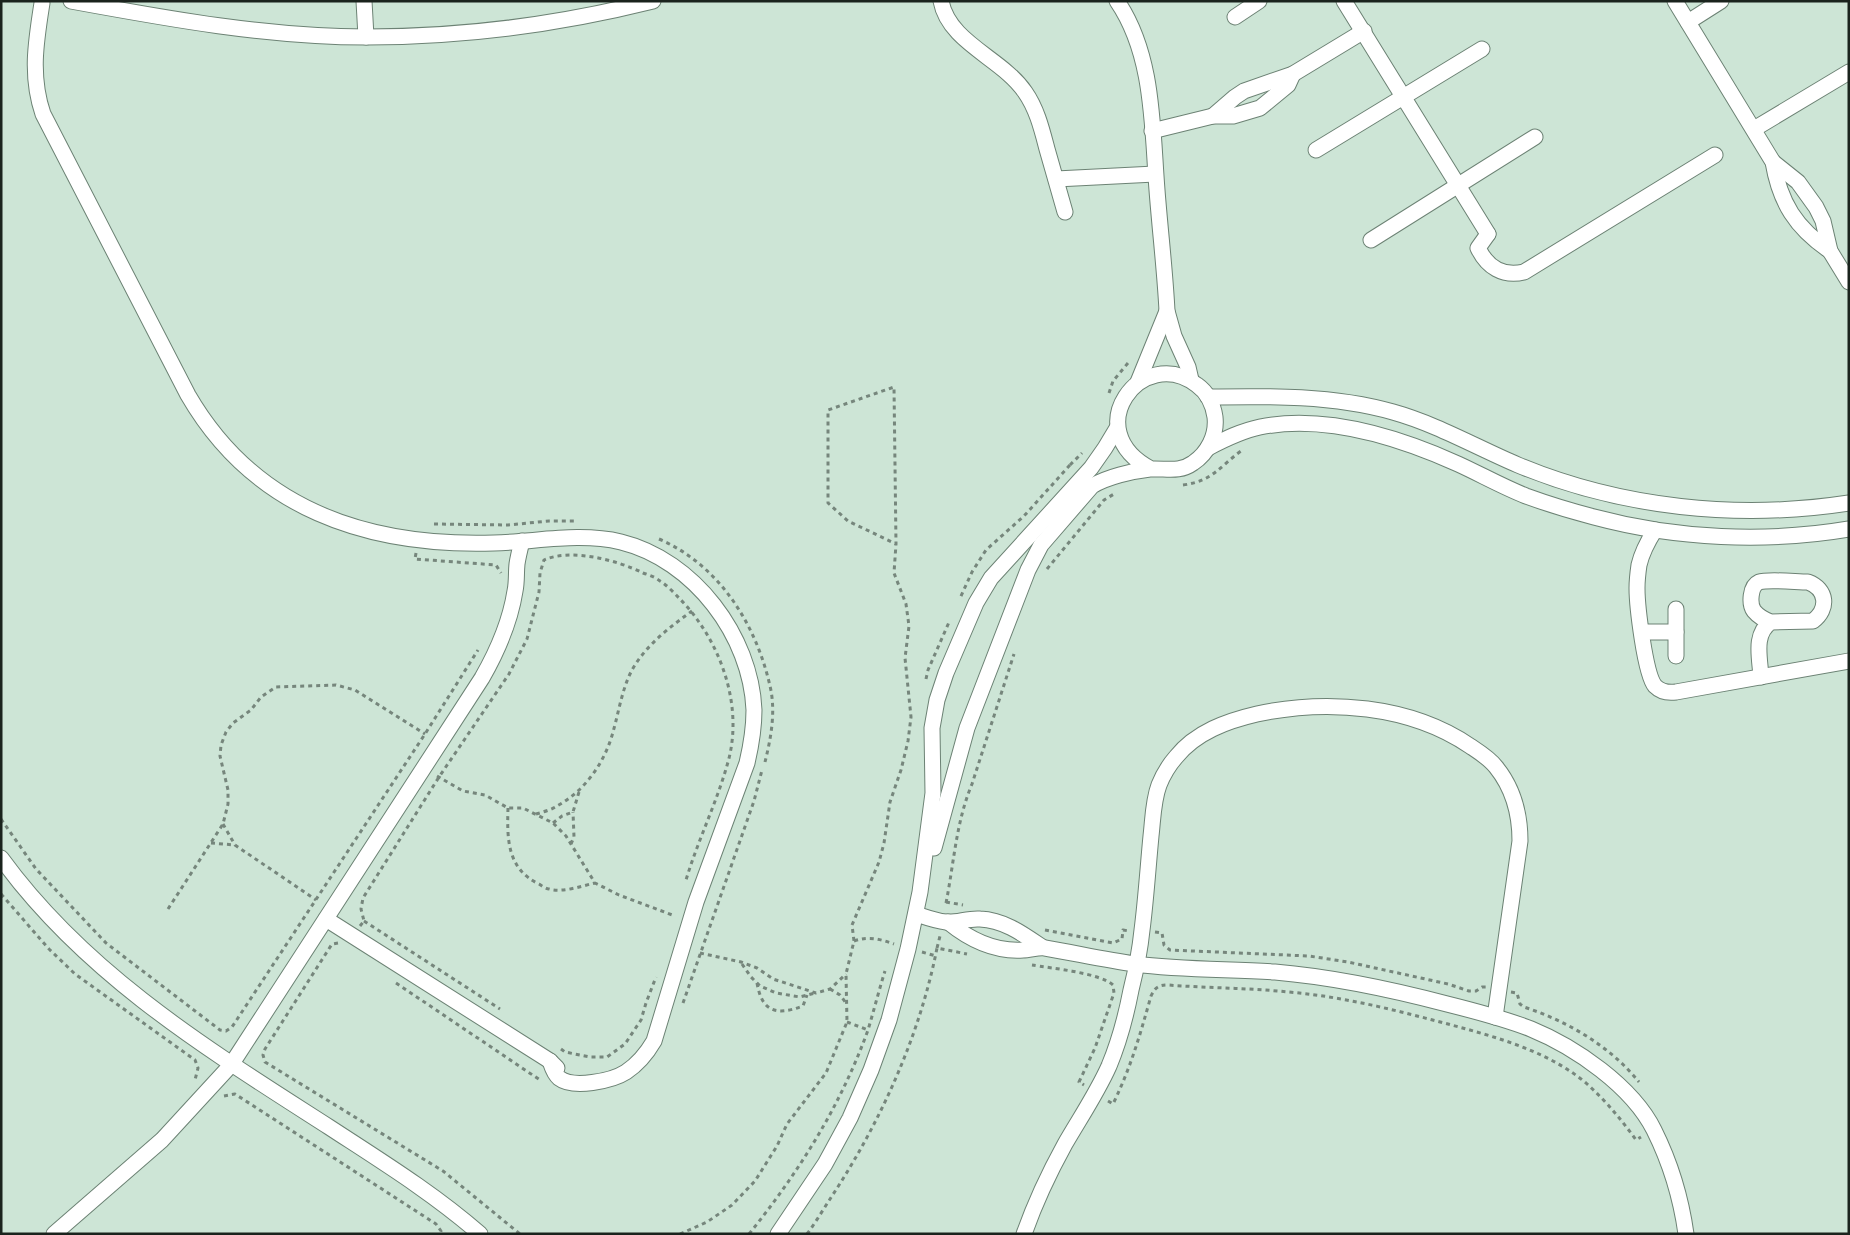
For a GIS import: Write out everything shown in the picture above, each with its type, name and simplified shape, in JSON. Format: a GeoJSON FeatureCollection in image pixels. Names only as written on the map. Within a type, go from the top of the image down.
{"type":"FeatureCollection","features":[{"type":"Feature","properties":{"kind":"street"},"geometry":{"type":"LineString","coordinates":[[70,1],[195,23],[274,32],[366,37],[420,35],[506,27],[593,14],[653,1]]}},
{"type":"Feature","properties":{"kind":"street"},"geometry":{"type":"LineString","coordinates":[[364,1],[366,37]]}},
{"type":"Feature","properties":{"kind":"street"},"geometry":{"type":"LineString","coordinates":[[941,1],[945,16],[950,25],[1007,71],[1026,93],[1038,118],[1065,212]]}},
{"type":"Feature","properties":{"kind":"street"},"geometry":{"type":"LineString","coordinates":[[1117,1],[1128,21],[1139,50],[1146,79],[1156,174],[1166,311],[1174,336],[1188,367],[1191,380]]}},
{"type":"Feature","properties":{"kind":"street"},"geometry":{"type":"LineString","coordinates":[[1235,16],[1259,1]]}},
{"type":"Feature","properties":{"kind":"street"},"geometry":{"type":"LineString","coordinates":[[1344,1],[1488,234],[1482,244],[1501,261],[1508,264],[1526,263],[1546,258],[1715,155]]}},
{"type":"Feature","properties":{"kind":"street"},"geometry":{"type":"LineString","coordinates":[[1675,1],[1773,162],[1776,180],[1782,197],[1791,213],[1808,234],[1830,251]]}},
{"type":"Feature","properties":{"kind":"street"},"geometry":{"type":"LineString","coordinates":[[1688,22],[1721,1]]}},
{"type":"Feature","properties":{"kind":"street"},"geometry":{"type":"LineString","coordinates":[[42,2],[34,67],[38,98],[43,114],[188,395],[209,428],[244,466],[270,487],[294,502],[332,520],[417,540],[469,544],[568,538],[607,540],[636,547],[654,555],[686,576],[698,587],[718,610],[736,641],[748,674],[753,701],[753,727],[747,763],[696,902],[665,1006],[632,1058],[615,1070],[591,1076],[565,1075],[550,1061],[326,919]]}},
{"type":"Feature","properties":{"kind":"street"},"geometry":{"type":"LineString","coordinates":[[1213,116],[1234,97],[1244,91],[1293,74],[1364,31]]}},
{"type":"Feature","properties":{"kind":"street"},"geometry":{"type":"LineString","coordinates":[[1316,150],[1482,49]]}},
{"type":"Feature","properties":{"kind":"street"},"geometry":{"type":"LineString","coordinates":[[1754,129],[1849,72]]}},
{"type":"Feature","properties":{"kind":"street"},"geometry":{"type":"LineString","coordinates":[[1152,131],[1213,116],[1233,116],[1260,108],[1288,85],[1293,74]]}},
{"type":"Feature","properties":{"kind":"street"},"geometry":{"type":"LineString","coordinates":[[1371,240],[1535,137]]}},
{"type":"Feature","properties":{"kind":"street"},"geometry":{"type":"LineString","coordinates":[[1773,162],[1798,182],[1816,206],[1823,221],[1830,251],[1849,282]]}},
{"type":"Feature","properties":{"kind":"street"},"geometry":{"type":"LineString","coordinates":[[1056,179],[1156,174]]}},
{"type":"Feature","properties":{"kind":"street"},"geometry":{"type":"LineString","coordinates":[[920,892],[926,878],[961,746],[1034,558],[1083,476],[1091,468],[1117,428],[1120,407],[1124,398],[1138,382],[1166,311]]}},
{"type":"Feature","properties":{"kind":"street"},"geometry":{"type":"LineString","coordinates":[[1138,382],[1159,374],[1170,374],[1191,380],[1201,388],[1213,407],[1215,428],[1208,448]]}},
{"type":"Feature","properties":{"kind":"street"},"geometry":{"type":"LineString","coordinates":[[1208,397],[1320,399],[1392,411],[1440,429],[1518,465],[1554,478],[1628,498],[1666,505],[1713,509],[1779,510],[1849,503]]}},
{"type":"Feature","properties":{"kind":"street"},"geometry":{"type":"LineString","coordinates":[[778,1234],[825,1164],[850,1118],[871,1070],[889,1020],[920,892],[933,793],[932,728],[941,686],[970,616],[983,590],[1001,567],[1061,511],[1092,486],[1109,478],[1151,469],[1172,471],[1183,468],[1193,464],[1208,448],[1232,436],[1260,427],[1302,424],[1369,433],[1428,452],[1525,495],[1612,522],[1697,535],[1785,536],[1844,533]]}},
{"type":"Feature","properties":{"kind":"street"},"geometry":{"type":"LineString","coordinates":[[1117,428],[1125,448],[1136,460],[1151,469]]}},
{"type":"Feature","properties":{"kind":"street"},"geometry":{"type":"LineString","coordinates":[[1655,530],[1643,551],[1637,587],[1642,632],[1651,680],[1658,689],[1664,692],[1676,692],[1849,661]]}},
{"type":"Feature","properties":{"kind":"street"},"geometry":{"type":"LineString","coordinates":[[54,1234],[162,1140],[231,1065],[482,678],[505,633],[516,589],[517,564],[522,541]]}},
{"type":"Feature","properties":{"kind":"street"},"geometry":{"type":"LineString","coordinates":[[1752,606],[1759,616],[1771,622],[1813,620],[1822,612],[1824,606],[1822,593],[1814,584],[1808,582],[1761,582],[1752,589],[1752,606],[1756,678]]}},
{"type":"Feature","properties":{"kind":"street"},"geometry":{"type":"LineString","coordinates":[[1676,609],[1676,656]]}},
{"type":"Feature","properties":{"kind":"street"},"geometry":{"type":"LineString","coordinates":[[1756,678],[1759,639],[1763,629],[1771,622]]}},
{"type":"Feature","properties":{"kind":"street"},"geometry":{"type":"LineString","coordinates":[[1642,632],[1676,632]]}},
{"type":"Feature","properties":{"kind":"street"},"geometry":{"type":"LineString","coordinates":[[1024,1234],[1051,1171],[1105,1074],[1116,1047],[1131,990],[1142,932],[1156,800],[1163,776],[1175,758],[1198,736],[1238,719],[1295,708],[1358,708],[1404,717],[1450,734],[1481,753],[1495,765],[1509,788],[1516,807],[1520,827],[1520,855],[1495,1017]]}},
{"type":"Feature","properties":{"kind":"street"},"geometry":{"type":"LineString","coordinates":[[1,858],[37,905],[82,950],[147,1004],[231,1065],[440,1200],[473,1232]]}},
{"type":"Feature","properties":{"kind":"street"},"geometry":{"type":"LineString","coordinates":[[916,914],[945,922],[974,941],[990,947],[1007,950],[1042,947]]}},
{"type":"Feature","properties":{"kind":"street"},"geometry":{"type":"LineString","coordinates":[[945,922],[964,919],[998,922],[1013,928],[1042,947],[1088,957],[1136,964],[1274,972],[1341,980],[1408,994],[1495,1017],[1553,1040],[1588,1060],[1617,1084],[1631,1098],[1654,1129],[1678,1194],[1686,1234]]}},
{"type":"Feature","properties":{"kind":"path"},"geometry":{"type":"LineString","coordinates":[[680,1234],[707,1222],[732,1205],[755,1181],[787,1124],[826,1073],[847,1022],[846,974],[854,941],[852,925],[880,862],[890,802],[908,742],[911,717],[906,658],[909,626],[906,604],[894,573],[896,544],[894,387],[828,410],[828,503],[848,521],[896,544]]}},
{"type":"Feature","properties":{"kind":"path"},"geometry":{"type":"LineString","coordinates":[[1179,486],[1193,484],[1210,477],[1246,447]]}},
{"type":"Feature","properties":{"kind":"path"},"geometry":{"type":"LineString","coordinates":[[960,599],[972,572],[986,550],[1024,516],[1070,464],[1083,476]]}},
{"type":"Feature","properties":{"kind":"path"},"geometry":{"type":"LineString","coordinates":[[1046,570],[1104,500],[1120,490]]}},
{"type":"Feature","properties":{"kind":"path"},"geometry":{"type":"LineString","coordinates":[[429,524],[508,525],[549,521],[583,522]]}},
{"type":"Feature","properties":{"kind":"path"},"geometry":{"type":"LineString","coordinates":[[652,535],[675,546],[700,563],[722,586],[740,610],[757,645],[771,687],[773,715],[772,737],[754,801],[682,1006]]}},
{"type":"Feature","properties":{"kind":"path"},"geometry":{"type":"LineString","coordinates":[[417,540],[415,559],[496,566],[500,571],[502,580]]}},
{"type":"Feature","properties":{"kind":"path"},"geometry":{"type":"LineString","coordinates":[[501,1010],[364,921],[361,909],[363,898],[439,777],[509,674],[527,639],[539,592],[540,573],[544,560],[550,557],[582,556],[605,560],[633,568],[660,581],[692,611],[705,630],[719,657],[731,698],[732,741],[728,762],[694,853],[683,889]]}},
{"type":"Feature","properties":{"kind":"path"},"geometry":{"type":"LineString","coordinates":[[536,814],[556,807],[579,791],[605,756],[613,732],[619,703],[632,670],[646,651],[668,629],[692,611]]}},
{"type":"Feature","properties":{"kind":"path"},"geometry":{"type":"LineString","coordinates":[[926,684],[928,670],[952,616]]}},
{"type":"Feature","properties":{"kind":"path"},"geometry":{"type":"LineString","coordinates":[[1,819],[36,869],[106,943],[220,1030],[226,1031],[232,1027],[316,900],[483,642]]}},
{"type":"Feature","properties":{"kind":"path"},"geometry":{"type":"LineString","coordinates":[[807,1234],[850,1169],[876,1121],[919,1019],[945,922],[958,829],[964,804],[1016,645]]}},
{"type":"Feature","properties":{"kind":"path"},"geometry":{"type":"LineString","coordinates":[[168,909],[223,824],[228,804],[228,790],[226,774],[220,756],[221,745],[226,732],[233,723],[251,710],[267,692],[276,688],[336,685],[355,690],[425,734]]}},
{"type":"Feature","properties":{"kind":"path"},"geometry":{"type":"LineString","coordinates":[[910,708],[917,708]]}},
{"type":"Feature","properties":{"kind":"path"},"geometry":{"type":"LineString","coordinates":[[409,758],[463,791],[485,795],[508,808],[523,808],[553,824],[566,836],[595,883],[619,895],[675,916]]}},
{"type":"Feature","properties":{"kind":"path"},"geometry":{"type":"LineString","coordinates":[[571,844],[574,837],[573,812],[579,791]]}},
{"type":"Feature","properties":{"kind":"path"},"geometry":{"type":"LineString","coordinates":[[508,808],[510,851],[516,865],[529,879],[549,889],[561,890],[595,883]]}},
{"type":"Feature","properties":{"kind":"path"},"geometry":{"type":"LineString","coordinates":[[553,824],[562,816],[573,812]]}},
{"type":"Feature","properties":{"kind":"path"},"geometry":{"type":"LineString","coordinates":[[223,824],[235,845],[316,900]]}},
{"type":"Feature","properties":{"kind":"path"},"geometry":{"type":"LineString","coordinates":[[211,843],[235,845]]}},
{"type":"Feature","properties":{"kind":"path"},"geometry":{"type":"LineString","coordinates":[[1,894],[75,974],[195,1060],[198,1068],[195,1080],[206,1092],[218,1100],[226,1095],[235,1094],[436,1224],[441,1231],[440,1234]]}},
{"type":"Feature","properties":{"kind":"path"},"geometry":{"type":"LineString","coordinates":[[672,924],[678,907]]}},
{"type":"Feature","properties":{"kind":"path"},"geometry":{"type":"LineString","coordinates":[[892,944],[894,934]]}},
{"type":"Feature","properties":{"kind":"path"},"geometry":{"type":"LineString","coordinates":[[352,936],[344,948],[337,943],[332,944],[265,1049],[263,1054],[265,1062],[443,1170],[520,1234]]}},
{"type":"Feature","properties":{"kind":"path"},"geometry":{"type":"LineString","coordinates":[[937,948],[949,949],[972,956]]}},
{"type":"Feature","properties":{"kind":"path"},"geometry":{"type":"LineString","coordinates":[[700,953],[741,962],[758,968],[773,979],[816,993]]}},
{"type":"Feature","properties":{"kind":"path"},"geometry":{"type":"LineString","coordinates":[[741,962],[757,982],[776,993],[800,997],[830,989],[846,974]]}},
{"type":"Feature","properties":{"kind":"path"},"geometry":{"type":"LineString","coordinates":[[749,1234],[790,1180],[827,1120],[846,1082],[868,1030],[887,963]]}},
{"type":"Feature","properties":{"kind":"path"},"geometry":{"type":"LineString","coordinates":[[1030,965],[1076,973],[1108,981],[1113,985],[1114,993],[1098,1040],[1079,1082],[1113,1104],[1136,1049],[1153,991],[1159,986],[1168,985],[1280,991],[1342,999],[1475,1032],[1550,1059],[1585,1083],[1619,1117],[1636,1140],[1654,1129]]}},
{"type":"Feature","properties":{"kind":"path"},"geometry":{"type":"LineString","coordinates":[[557,1046],[565,1052],[590,1057],[607,1057],[625,1044],[641,1020],[657,973]]}},
{"type":"Feature","properties":{"kind":"path"},"geometry":{"type":"LineString","coordinates":[[392,981],[547,1085]]}},
{"type":"Feature","properties":{"kind":"path"},"geometry":{"type":"LineString","coordinates":[[757,982],[760,997],[772,1010],[788,1012],[802,1006],[807,995]]}},
{"type":"Feature","properties":{"kind":"path"},"geometry":{"type":"LineString","coordinates":[[830,989],[840,995],[847,1003]]}},
{"type":"Feature","properties":{"kind":"path"},"geometry":{"type":"LineString","coordinates":[[847,1022],[868,1030]]}}]}
